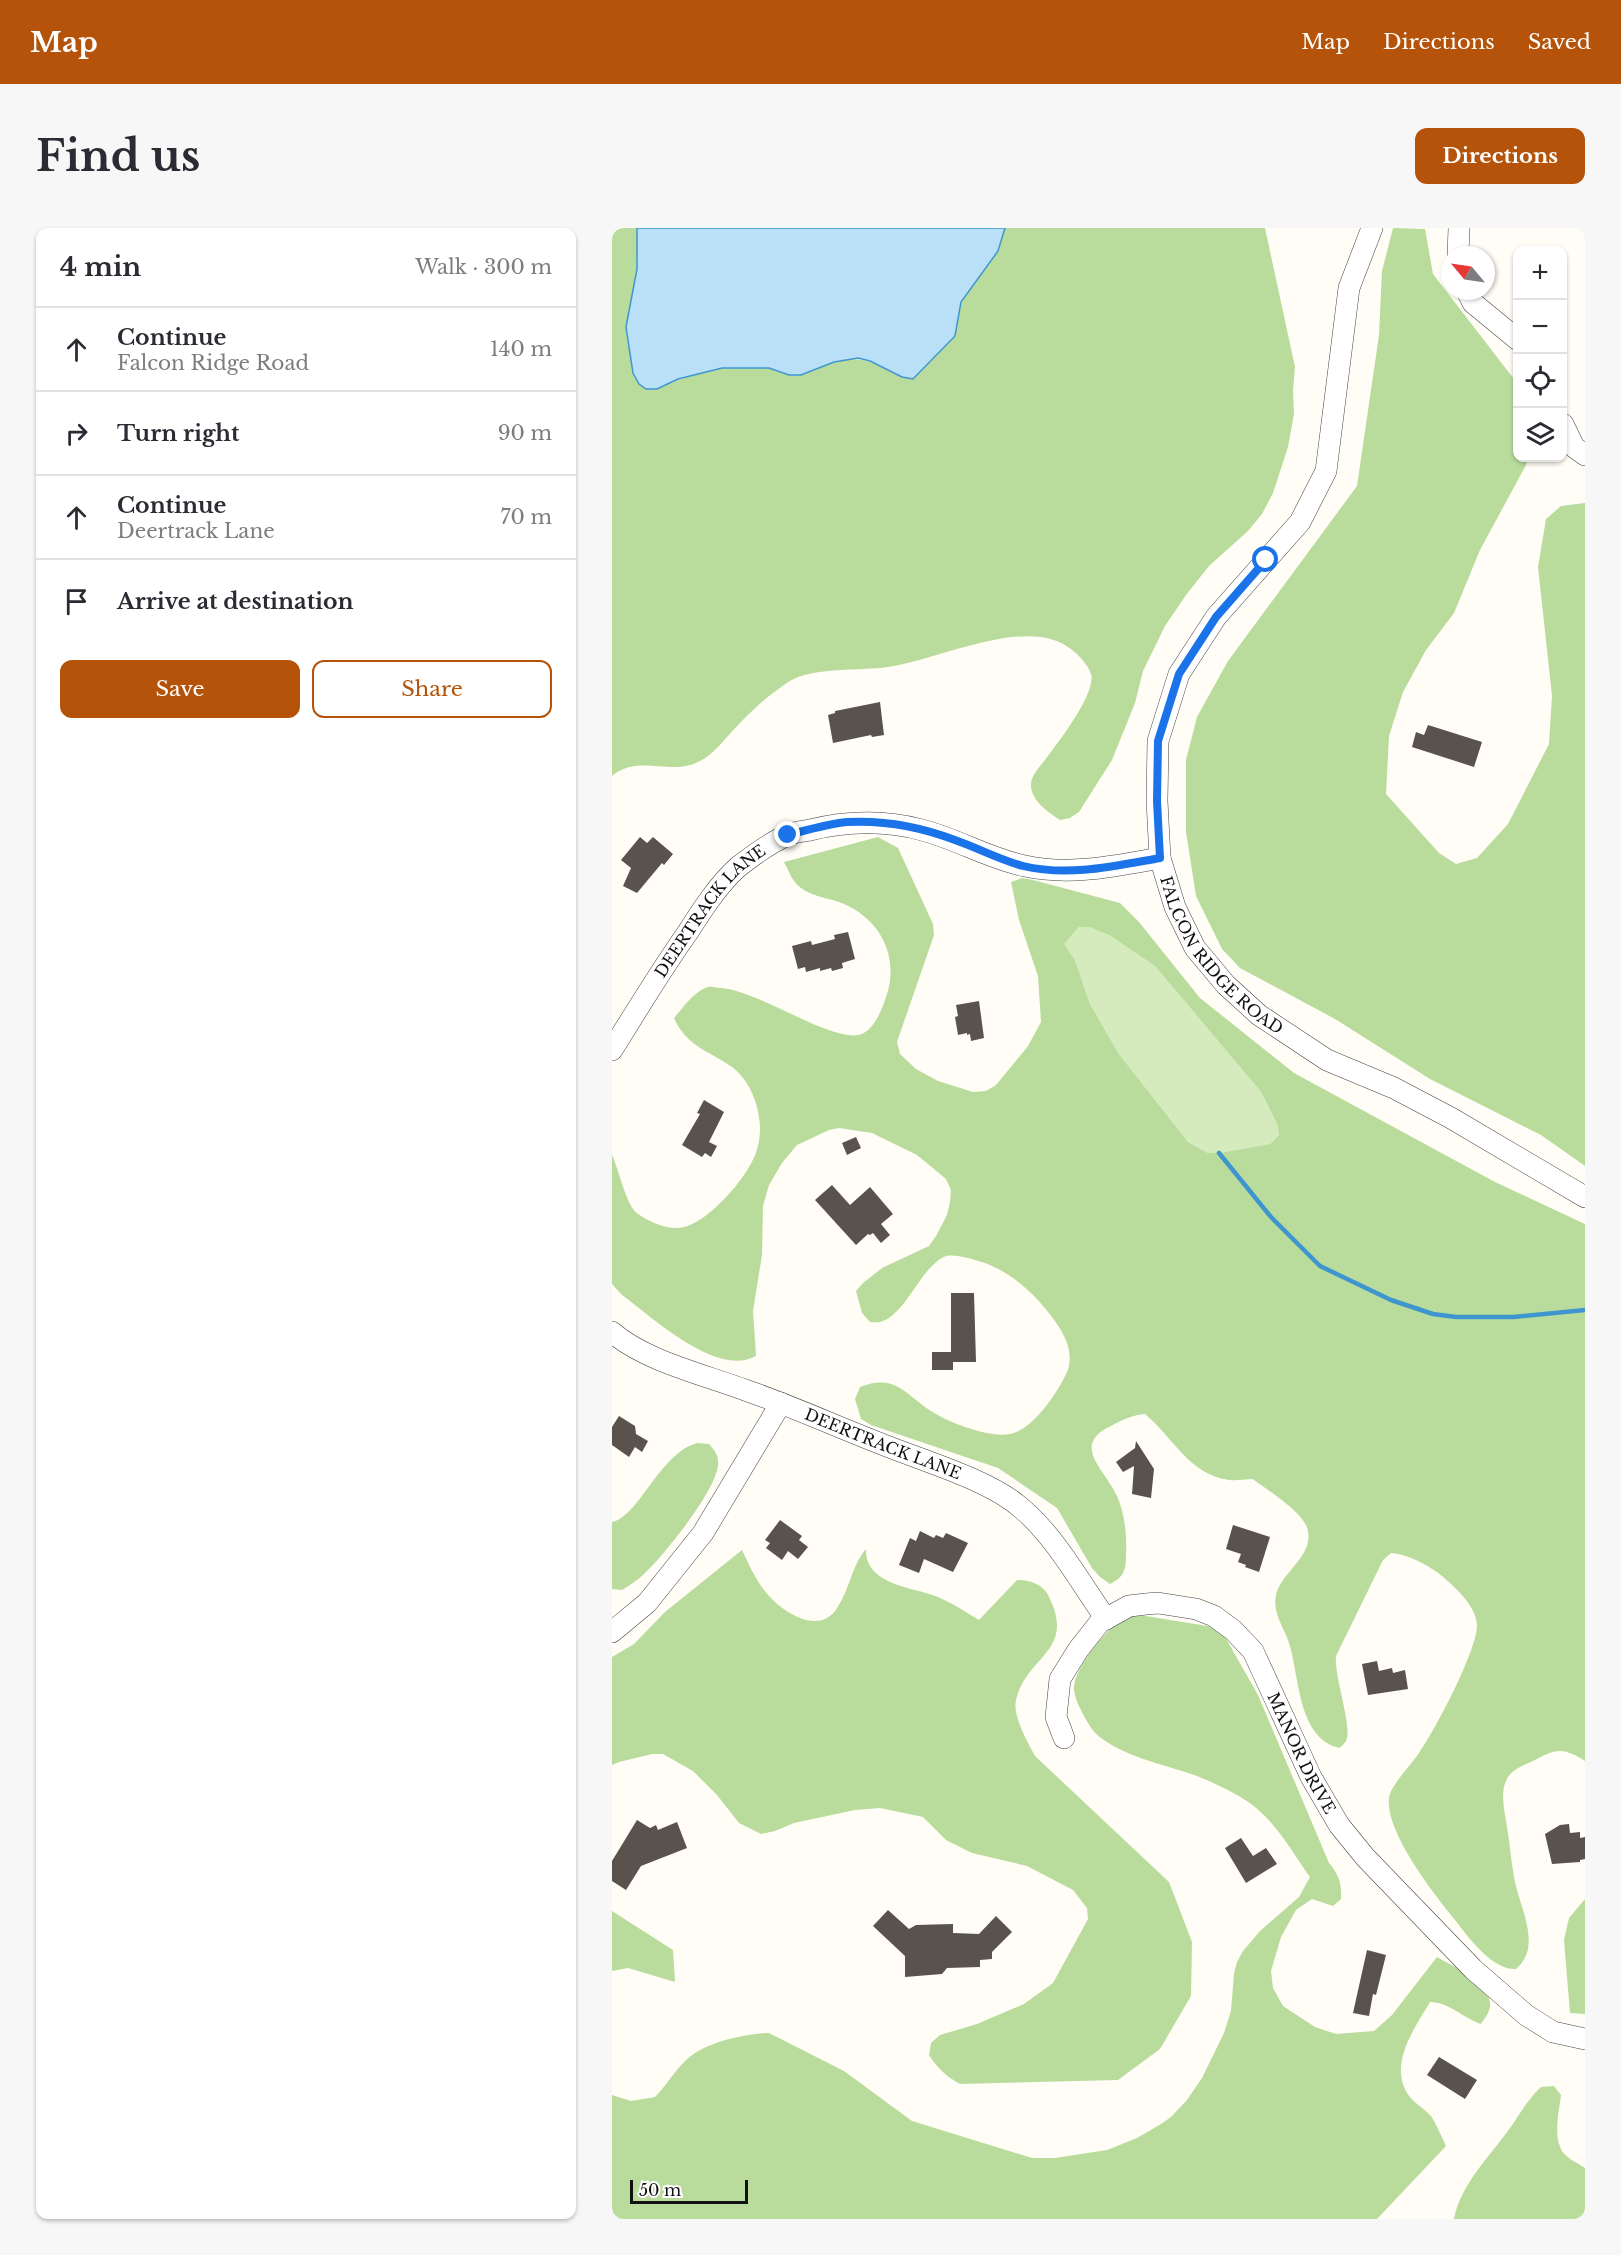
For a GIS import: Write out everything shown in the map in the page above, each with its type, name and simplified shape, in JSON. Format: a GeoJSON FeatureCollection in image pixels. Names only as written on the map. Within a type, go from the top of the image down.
{"type":"FeatureCollection","features":[{"type":"Feature","properties":{"kind":"street","name":"FALCON RIDGE ROAD"},"geometry":{"type":"LineString","coordinates":[[1372,228],[1349,288],[1326,471],[1300,522],[1216,617],[1179,674],[1158,741],[1157,801],[1160,858],[1175,907],[1195,948],[1226,986],[1259,1015],[1327,1060],[1394,1088],[1451,1118],[1585,1197]]}},
{"type":"Feature","properties":{"kind":"street"},"geometry":{"type":"LineString","coordinates":[[1458,246],[1459,228]]}},
{"type":"Feature","properties":{"kind":"street"},"geometry":{"type":"LineString","coordinates":[[1472,300],[1513,336]]}},
{"type":"Feature","properties":{"kind":"street"},"geometry":{"type":"LineString","coordinates":[[1567,432],[1574,447],[1585,455]]}},
{"type":"Feature","properties":{"kind":"street","name":"DEERTRACK LANE"},"geometry":{"type":"LineString","coordinates":[[612,1050],[661,970],[701,911],[722,885],[738,868],[788,835],[845,822],[919,829],[955,839],[1024,866],[1055,870],[1079,871],[1160,858]]}},
{"type":"Feature","properties":{"kind":"street","name":"DEERTRACK LANE"},"geometry":{"type":"LineString","coordinates":[[612,1332],[621,1340],[662,1360],[781,1402],[814,1418],[940,1467],[999,1493],[1019,1506],[1044,1530],[1106,1619]]}},
{"type":"Feature","properties":{"kind":"street"},"geometry":{"type":"LineString","coordinates":[[612,1632],[647,1602],[703,1533],[781,1402]]}},
{"type":"Feature","properties":{"kind":"street","name":"MANOR DRIVE"},"geometry":{"type":"LineString","coordinates":[[1064,1738],[1056,1716],[1060,1679],[1078,1650],[1100,1622],[1129,1606],[1158,1604],[1196,1609],[1214,1617],[1233,1630],[1252,1652],[1311,1777],[1339,1825],[1365,1857],[1473,1969],[1526,2015],[1553,2032],[1585,2039]]}},
{"type":"Feature","properties":{"kind":"green space"},"geometry":{"type":"Polygon","coordinates":[[[612,228],[637,228],[637,269],[626,327],[633,373],[657,389],[711,370],[754,366],[795,375],[807,373],[833,362],[852,359],[877,364],[902,377],[955,336],[961,302],[998,251],[1005,228],[1265,228],[1295,367],[1294,414],[1288,447],[1273,493],[1262,514],[1248,531],[1209,566],[1165,626],[1143,671],[1135,703],[1112,760],[1079,812],[1070,818],[1060,820],[1038,802],[1032,792],[1031,783],[1035,772],[1066,731],[1082,705],[1088,693],[1091,674],[1087,666],[1068,647],[1050,639],[1028,636],[980,643],[888,667],[811,673],[790,681],[762,702],[704,759],[687,766],[632,766],[612,776],[612,228]]]}},
{"type":"Feature","properties":{"kind":"green space"},"geometry":{"type":"Polygon","coordinates":[[[1393,228],[1425,229],[1433,274],[1441,284],[1441,300],[1453,300],[1513,378],[1513,462],[1527,462],[1480,550],[1454,613],[1426,650],[1403,692],[1389,736],[1386,794],[1439,853],[1456,864],[1477,858],[1508,824],[1549,744],[1552,696],[1538,567],[1546,519],[1561,506],[1585,503],[1585,1166],[1541,1135],[1430,1079],[1335,1019],[1240,968],[1222,949],[1196,896],[1186,832],[1186,760],[1197,717],[1228,661],[1357,486],[1379,335],[1382,271],[1393,228]]]}},
{"type":"Feature","properties":{"kind":"green space"},"geometry":{"type":"Polygon","coordinates":[[[878,837],[898,848],[933,924],[934,935],[897,1042],[900,1054],[916,1069],[938,1081],[973,1092],[986,1091],[996,1085],[1028,1046],[1041,1022],[1038,976],[1019,920],[1011,882],[1022,878],[1033,880],[1120,903],[1139,922],[1200,998],[1294,1073],[1495,1182],[1585,1224],[1585,1761],[1566,1752],[1549,1753],[1514,1771],[1504,1786],[1504,1804],[1513,1871],[1529,1940],[1526,1955],[1516,1969],[1507,1968],[1490,1959],[1467,1935],[1435,1895],[1413,1862],[1395,1828],[1390,1812],[1390,1793],[1435,1727],[1463,1671],[1475,1637],[1476,1619],[1468,1602],[1445,1578],[1431,1568],[1399,1554],[1391,1553],[1383,1560],[1336,1656],[1347,1725],[1346,1741],[1339,1748],[1325,1742],[1315,1732],[1308,1719],[1302,1704],[1293,1657],[1275,1602],[1279,1587],[1306,1549],[1308,1531],[1293,1510],[1253,1479],[1229,1480],[1203,1471],[1182,1454],[1145,1414],[1123,1420],[1099,1433],[1093,1441],[1094,1458],[1117,1496],[1126,1533],[1125,1569],[1118,1579],[1110,1584],[1092,1568],[1057,1508],[998,1468],[871,1425],[861,1419],[855,1399],[860,1387],[873,1383],[884,1383],[901,1389],[926,1408],[952,1422],[983,1432],[1010,1434],[1019,1431],[1044,1409],[1063,1380],[1069,1365],[1069,1350],[1064,1336],[1038,1300],[1003,1271],[969,1258],[946,1256],[940,1259],[890,1318],[870,1322],[862,1313],[856,1291],[882,1268],[929,1246],[947,1215],[951,1190],[946,1179],[917,1155],[872,1133],[839,1128],[829,1130],[797,1145],[782,1163],[769,1185],[763,1206],[762,1255],[753,1311],[756,1356],[740,1361],[723,1359],[704,1352],[667,1330],[621,1294],[612,1284],[612,1155],[633,1209],[653,1222],[666,1227],[678,1228],[694,1223],[705,1216],[728,1196],[747,1171],[758,1145],[760,1122],[754,1096],[747,1083],[732,1067],[692,1042],[679,1028],[674,1018],[689,1000],[708,987],[737,991],[815,1025],[850,1035],[867,1031],[882,1007],[890,982],[891,968],[889,955],[877,930],[857,911],[798,886],[784,862],[878,837]],[[1079,927],[1064,944],[1075,960],[1090,1004],[1119,1054],[1188,1142],[1208,1153],[1270,1144],[1279,1135],[1277,1124],[1261,1092],[1155,966],[1109,935],[1089,927],[1079,927]]]}},
{"type":"Feature","properties":{"kind":"green space"},"geometry":{"type":"Polygon","coordinates":[[[1079,927],[1089,927],[1109,935],[1155,966],[1261,1092],[1277,1124],[1279,1135],[1270,1144],[1208,1153],[1188,1142],[1119,1054],[1090,1004],[1075,960],[1064,944],[1079,927]]]}},
{"type":"Feature","properties":{"kind":"green space"},"geometry":{"type":"Polygon","coordinates":[[[697,1443],[709,1444],[718,1459],[715,1476],[699,1506],[676,1538],[645,1573],[622,1590],[612,1589],[612,1522],[622,1518],[631,1509],[671,1459],[697,1443]]]}},
{"type":"Feature","properties":{"kind":"green space"},"geometry":{"type":"Polygon","coordinates":[[[866,1549],[868,1561],[881,1577],[892,1583],[938,1597],[979,1620],[1017,1580],[1037,1584],[1048,1594],[1056,1617],[1057,1631],[1053,1643],[1021,1685],[1015,1706],[1021,1729],[1035,1756],[1169,1882],[1192,1942],[1191,1996],[1160,2049],[1118,2080],[960,2084],[943,2072],[929,2055],[931,2043],[940,2035],[977,2024],[1024,2004],[1053,1983],[1088,1919],[1087,1908],[1073,1890],[1027,1866],[972,1853],[946,1840],[923,1817],[880,1808],[855,1810],[794,1823],[761,1834],[739,1823],[717,1795],[693,1771],[663,1754],[652,1754],[612,1765],[612,1657],[634,1644],[665,1612],[742,1550],[758,1582],[777,1604],[802,1619],[811,1621],[828,1617],[840,1603],[857,1563],[866,1549]]]}},
{"type":"Feature","properties":{"kind":"green space"},"geometry":{"type":"Polygon","coordinates":[[[1127,1613],[1220,1628],[1258,1695],[1329,1863],[1339,1880],[1341,1899],[1333,1906],[1312,1899],[1296,1910],[1281,1937],[1271,1971],[1273,1988],[1283,2006],[1315,2027],[1336,2034],[1374,2031],[1392,2015],[1437,1957],[1469,1975],[1488,1995],[1490,2009],[1481,2024],[1450,2007],[1430,2002],[1411,2034],[1402,2057],[1402,2081],[1407,2093],[1431,2116],[1446,2146],[1377,2219],[612,2219],[612,2095],[631,2101],[655,2097],[682,2064],[699,2050],[739,2037],[769,2033],[844,2071],[912,2121],[1032,2158],[1055,2158],[1107,2150],[1137,2138],[1161,2124],[1187,2100],[1202,2078],[1224,2033],[1231,2011],[1234,1973],[1243,1951],[1260,1931],[1299,1897],[1310,1877],[1280,1834],[1253,1805],[1203,1778],[1149,1761],[1115,1747],[1100,1738],[1090,1726],[1075,1697],[1075,1681],[1093,1648],[1127,1613]]]}},
{"type":"Feature","properties":{"kind":"green space"},"geometry":{"type":"Polygon","coordinates":[[[1585,1899],[1585,2014],[1570,2013],[1564,1940],[1569,1918],[1585,1899]]]}},
{"type":"Feature","properties":{"kind":"green space"},"geometry":{"type":"Polygon","coordinates":[[[612,1911],[673,1950],[675,1982],[628,1968],[612,1971],[612,1911]]]}},
{"type":"Feature","properties":{"kind":"green space"},"geometry":{"type":"Polygon","coordinates":[[[1554,2086],[1561,2095],[1557,2123],[1559,2145],[1567,2156],[1585,2168],[1585,2219],[1454,2219],[1462,2194],[1528,2102],[1541,2087],[1554,2086]]]}},
{"type":"Feature","properties":{"kind":"water"},"geometry":{"type":"Polygon","coordinates":[[[637,228],[1005,228],[998,251],[961,302],[955,336],[913,379],[902,377],[870,361],[858,358],[834,362],[801,375],[789,375],[769,368],[722,368],[678,379],[657,389],[646,389],[639,384],[633,373],[626,327],[637,269],[637,228]]]}},
{"type":"Feature","properties":{"kind":"building"},"geometry":{"type":"Polygon","coordinates":[[[880,702],[884,735],[872,737],[871,735],[833,743],[828,715],[835,711],[880,702]]]}},
{"type":"Feature","properties":{"kind":"building"},"geometry":{"type":"Polygon","coordinates":[[[1428,725],[1482,742],[1474,767],[1412,747],[1416,732],[1424,735],[1428,725]]]}},
{"type":"Feature","properties":{"kind":"building"},"geometry":{"type":"Polygon","coordinates":[[[640,837],[647,843],[653,837],[673,854],[664,865],[662,863],[637,893],[623,886],[631,868],[621,860],[640,837]]]}},
{"type":"Feature","properties":{"kind":"building"},"geometry":{"type":"Polygon","coordinates":[[[848,932],[855,959],[842,963],[843,968],[820,971],[820,968],[806,972],[805,967],[798,969],[792,946],[811,941],[812,945],[835,939],[834,935],[848,932]]]}},
{"type":"Feature","properties":{"kind":"building"},"geometry":{"type":"Polygon","coordinates":[[[979,1001],[984,1038],[971,1041],[970,1034],[958,1035],[956,1005],[979,1001]]]}},
{"type":"Feature","properties":{"kind":"building"},"geometry":{"type":"Polygon","coordinates":[[[704,1100],[724,1112],[709,1142],[717,1146],[711,1157],[705,1153],[702,1157],[682,1145],[700,1114],[697,1113],[704,1100]]]}},
{"type":"Feature","properties":{"kind":"building"},"geometry":{"type":"Polygon","coordinates":[[[856,1137],[861,1148],[847,1155],[842,1143],[856,1137]]]}},
{"type":"Feature","properties":{"kind":"building"},"geometry":{"type":"Polygon","coordinates":[[[832,1185],[850,1205],[870,1187],[893,1214],[881,1224],[890,1235],[881,1243],[873,1233],[868,1234],[856,1245],[815,1200],[832,1185]]]}},
{"type":"Feature","properties":{"kind":"building"},"geometry":{"type":"Polygon","coordinates":[[[951,1293],[974,1293],[976,1362],[953,1362],[953,1370],[932,1370],[932,1352],[951,1352],[951,1293]]]}},
{"type":"Feature","properties":{"kind":"building"},"geometry":{"type":"Polygon","coordinates":[[[619,1416],[635,1426],[636,1434],[648,1441],[642,1452],[635,1447],[629,1457],[612,1445],[612,1427],[619,1416]]]}},
{"type":"Feature","properties":{"kind":"building"},"geometry":{"type":"Polygon","coordinates":[[[1136,1441],[1154,1469],[1151,1498],[1132,1494],[1134,1466],[1123,1472],[1116,1462],[1135,1448],[1136,1441]]]}},
{"type":"Feature","properties":{"kind":"building"},"geometry":{"type":"Polygon","coordinates":[[[780,1520],[802,1536],[799,1540],[808,1547],[798,1559],[788,1551],[782,1560],[766,1548],[770,1543],[765,1540],[780,1520]]]}},
{"type":"Feature","properties":{"kind":"building"},"geometry":{"type":"Polygon","coordinates":[[[1233,1525],[1270,1537],[1259,1572],[1238,1562],[1241,1554],[1226,1549],[1233,1525]]]}},
{"type":"Feature","properties":{"kind":"building"},"geometry":{"type":"Polygon","coordinates":[[[920,1531],[934,1538],[936,1535],[943,1538],[946,1533],[968,1543],[953,1572],[924,1559],[919,1573],[899,1565],[910,1538],[916,1541],[920,1531]]]}},
{"type":"Feature","properties":{"kind":"building"},"geometry":{"type":"Polygon","coordinates":[[[1377,1661],[1379,1671],[1392,1668],[1393,1673],[1405,1670],[1408,1689],[1368,1695],[1362,1664],[1377,1661]]]}},
{"type":"Feature","properties":{"kind":"building"},"geometry":{"type":"Polygon","coordinates":[[[637,1820],[650,1828],[656,1825],[658,1830],[677,1822],[687,1848],[641,1866],[626,1890],[612,1881],[612,1861],[637,1820]]]}},
{"type":"Feature","properties":{"kind":"building"},"geometry":{"type":"Polygon","coordinates":[[[1569,1824],[1570,1833],[1580,1832],[1580,1838],[1585,1837],[1585,1859],[1580,1862],[1552,1864],[1545,1834],[1560,1825],[1569,1824]]]}},
{"type":"Feature","properties":{"kind":"building"},"geometry":{"type":"Polygon","coordinates":[[[1241,1838],[1253,1856],[1266,1848],[1277,1864],[1246,1883],[1225,1848],[1241,1838]]]}},
{"type":"Feature","properties":{"kind":"building"},"geometry":{"type":"Polygon","coordinates":[[[888,1910],[909,1929],[916,1925],[953,1924],[953,1933],[979,1934],[996,1916],[1012,1932],[992,1952],[992,1959],[980,1960],[980,1967],[947,1968],[942,1974],[905,1977],[905,1956],[873,1926],[888,1910]]]}},
{"type":"Feature","properties":{"kind":"building"},"geometry":{"type":"Polygon","coordinates":[[[1367,1950],[1386,1955],[1376,1995],[1373,1994],[1369,2016],[1353,2013],[1367,1950]]]}},
{"type":"Feature","properties":{"kind":"building"},"geometry":{"type":"Polygon","coordinates":[[[1439,2057],[1477,2080],[1465,2099],[1427,2075],[1439,2057]]]}},
{"type":"Feature","properties":{"kind":"waterway"},"geometry":{"type":"LineString","coordinates":[[1219,1153],[1271,1217],[1320,1266],[1391,1300],[1433,1314],[1456,1317],[1513,1317],[1585,1310]]}},
{"type":"Feature","properties":{"kind":"route"},"geometry":{"type":"LineString","coordinates":[[788,835],[845,822],[882,823],[919,829],[955,839],[1024,866],[1055,870],[1079,871],[1160,858],[1157,801],[1158,741],[1179,674],[1216,617],[1266,560]]}}]}
